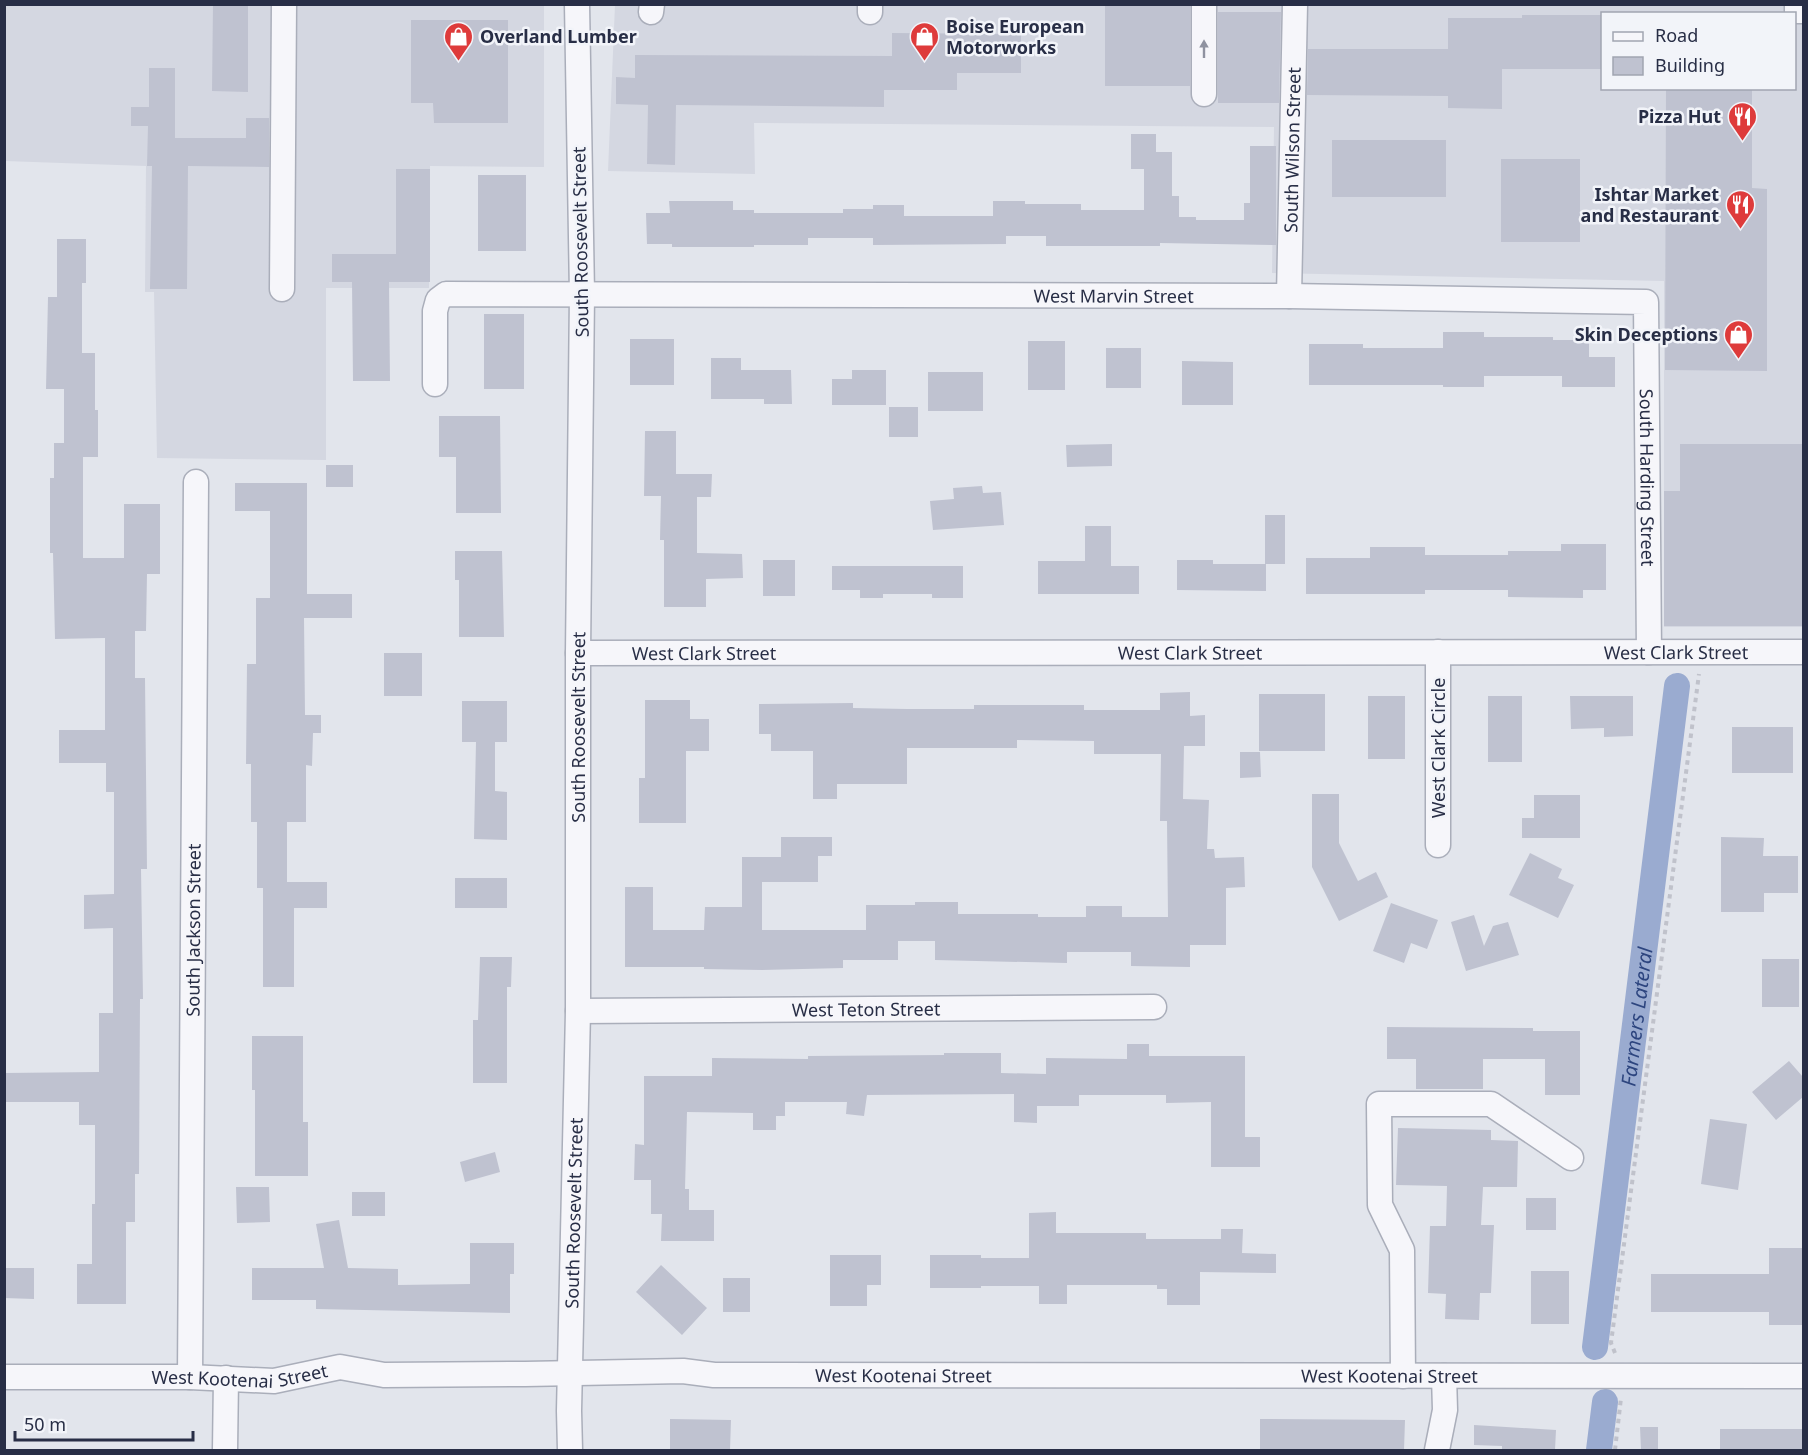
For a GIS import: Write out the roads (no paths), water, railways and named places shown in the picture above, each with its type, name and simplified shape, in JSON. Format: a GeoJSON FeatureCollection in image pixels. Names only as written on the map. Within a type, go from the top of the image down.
{"type":"FeatureCollection","features":[{"type":"Feature","properties":{"kind":"street"},"geometry":{"type":"LineString","coordinates":[[282,289],[284,4]]}},
{"type":"Feature","properties":{"kind":"street","name":"South Roosevelt Street"},"geometry":{"type":"LineString","coordinates":[[570,1450],[578,1011],[578,653],[582,294],[577,4]]}},
{"type":"Feature","properties":{"kind":"street"},"geometry":{"type":"LineString","coordinates":[[1204,4],[1204,94]]}},
{"type":"Feature","properties":{"kind":"street","name":"South Wilson Street"},"geometry":{"type":"LineString","coordinates":[[1289,296],[1295,4]]}},
{"type":"Feature","properties":{"kind":"street"},"geometry":{"type":"LineString","coordinates":[[1797,4],[1797,10],[1803,10]]}},
{"type":"Feature","properties":{"kind":"street","name":"West Marvin Street"},"geometry":{"type":"LineString","coordinates":[[435,384],[435,311],[438,300],[446,294],[1289,296],[1647,302]]}},
{"type":"Feature","properties":{"kind":"street","name":"South Harding Street"},"geometry":{"type":"LineString","coordinates":[[1647,302],[1648,652]]}},
{"type":"Feature","properties":{"kind":"street","name":"South Jackson Street"},"geometry":{"type":"LineString","coordinates":[[190,1377],[196,482]]}},
{"type":"Feature","properties":{"kind":"street","name":"West Clark Circle"},"geometry":{"type":"LineString","coordinates":[[1438,652],[1438,845]]}},
{"type":"Feature","properties":{"kind":"street","name":"West Clark Street"},"geometry":{"type":"LineString","coordinates":[[578,653],[1803,652]]}},
{"type":"Feature","properties":{"kind":"street","name":"West Teton Street"},"geometry":{"type":"LineString","coordinates":[[578,1011],[1154,1007]]}},
{"type":"Feature","properties":{"kind":"street"},"geometry":{"type":"LineString","coordinates":[[1402,1376],[1402,1251],[1380,1205],[1379,1104],[1491,1104],[1571,1158]]}},
{"type":"Feature","properties":{"kind":"street","name":"West Kootenai Street"},"geometry":{"type":"LineString","coordinates":[[4,1377],[190,1377],[274,1381],[340,1367],[384,1375],[683,1371],[714,1375],[1803,1376]]}},
{"type":"Feature","properties":{"kind":"street"},"geometry":{"type":"LineString","coordinates":[[1437,1450],[1445,1410],[1444,1376]]}},
{"type":"Feature","properties":{"kind":"street"},"geometry":{"type":"LineString","coordinates":[[225,1450],[226,1378]]}},
{"type":"Feature","properties":{"kind":"waterway","name":"Farmers Lateral"},"geometry":{"type":"LineString","coordinates":[[1595,1347],[1677,686]]}},
{"type":"Feature","properties":{"kind":"waterway","name":"Farmers Lateral"},"geometry":{"type":"LineString","coordinates":[[1599,1450],[1605,1402]]}},
{"type":"Feature","properties":{"kind":"place","name":"Overland Lumber"},"geometry":{"type":"Point","coordinates":[459,62]}},
{"type":"Feature","properties":{"kind":"place","name":"Boise European Motorworks"},"geometry":{"type":"Point","coordinates":[925,62]}},
{"type":"Feature","properties":{"kind":"place","name":"Pizza Hut"},"geometry":{"type":"Point","coordinates":[1742,142]}},
{"type":"Feature","properties":{"kind":"place","name":"Ishtar Market and Restaurant"},"geometry":{"type":"Point","coordinates":[1740,230]}},
{"type":"Feature","properties":{"kind":"place","name":"Skin Deceptions"},"geometry":{"type":"Point","coordinates":[1739,360]}}]}
